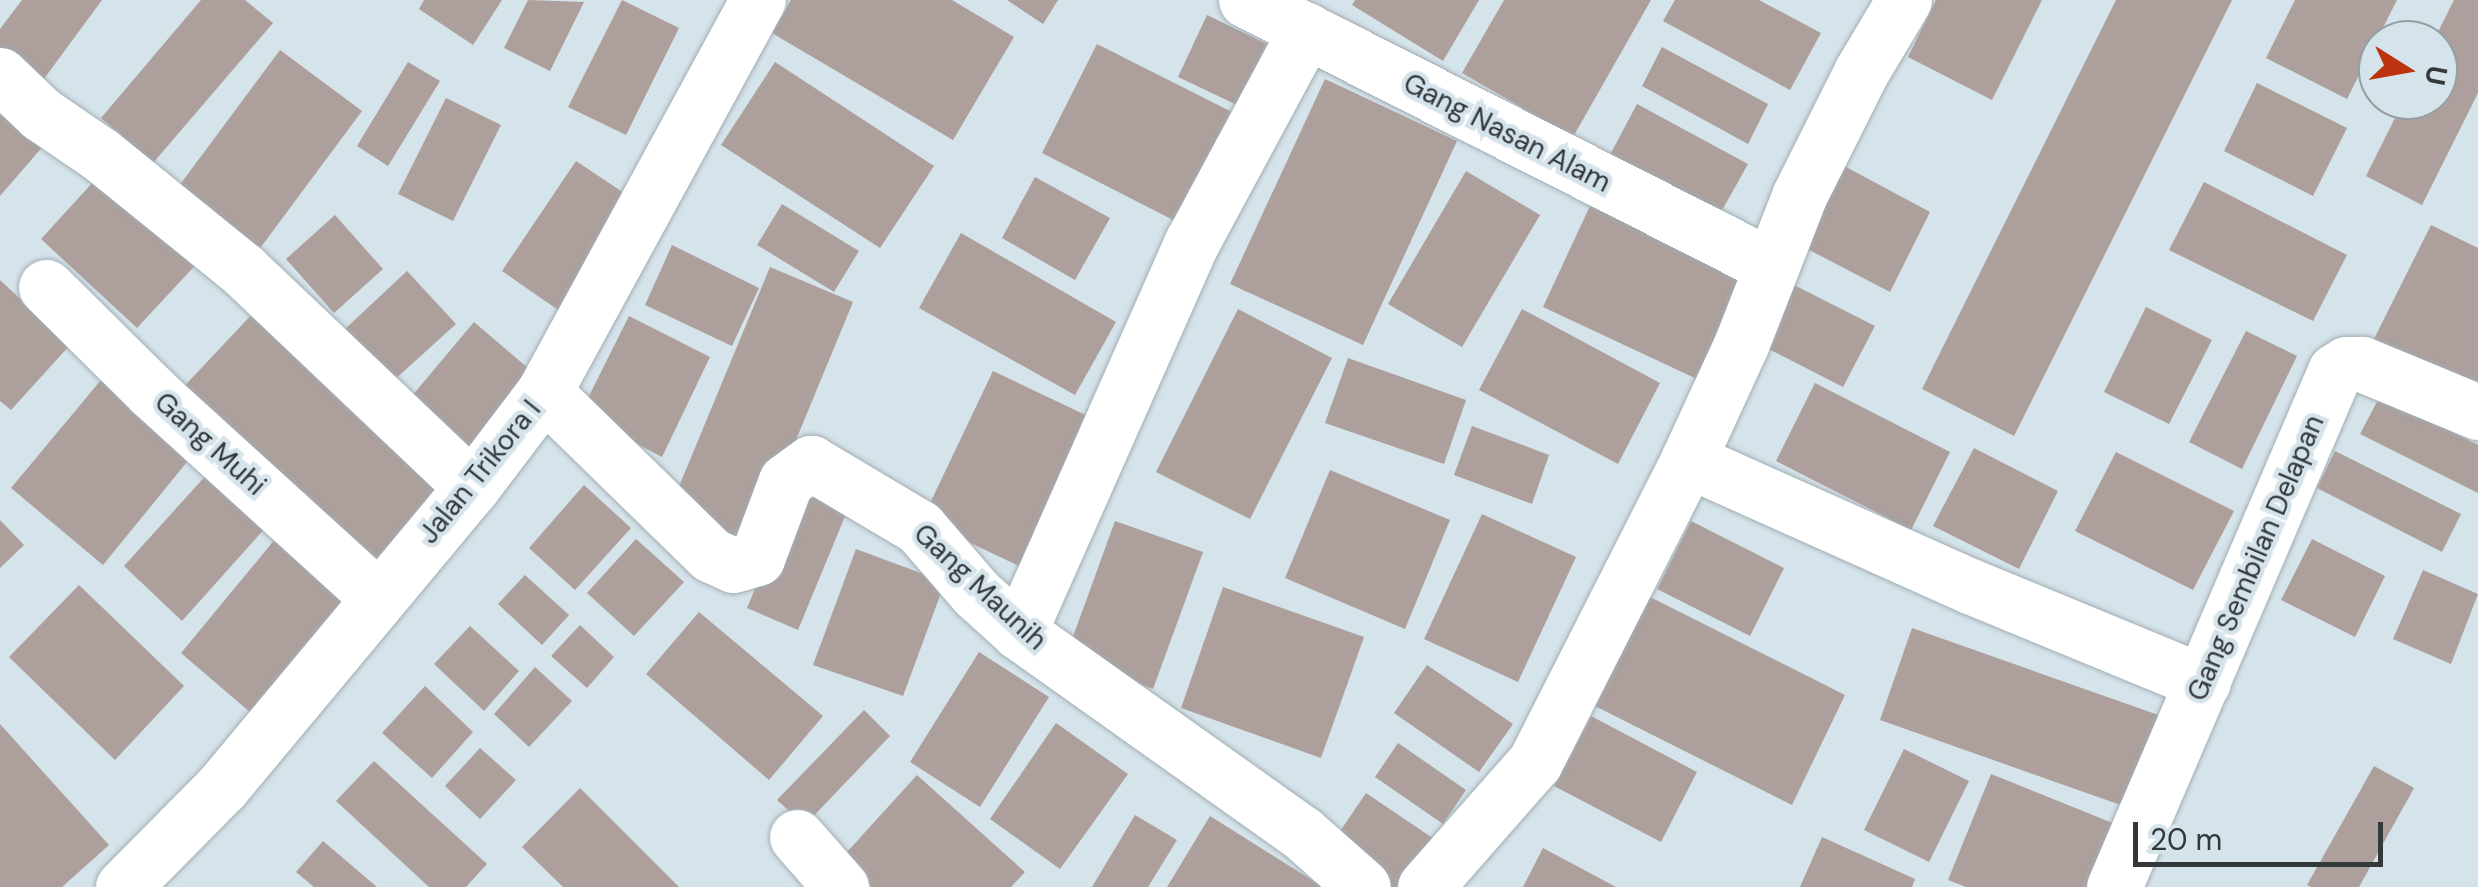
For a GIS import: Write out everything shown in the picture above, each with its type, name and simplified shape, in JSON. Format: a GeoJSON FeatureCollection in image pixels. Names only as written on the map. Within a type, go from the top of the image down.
{"type":"FeatureCollection","features":[{"type":"Feature","properties":{"kind":"street","name":"Jalan Trikora I"},"geometry":{"type":"LineString","coordinates":[[123,887],[222,788],[377,597],[472,488],[544,392],[758,0]]}},
{"type":"Feature","properties":{"kind":"street","name":"Gang Nasan Alam"},"geometry":{"type":"LineString","coordinates":[[1246,0],[1769,265]]}},
{"type":"Feature","properties":{"kind":"street"},"geometry":{"type":"LineString","coordinates":[[1424,887],[1535,762],[1688,460],[1741,345],[1769,265],[1861,72],[1904,0]]}},
{"type":"Feature","properties":{"kind":"street"},"geometry":{"type":"LineString","coordinates":[[1019,632],[1192,242],[1306,30]]}},
{"type":"Feature","properties":{"kind":"street"},"geometry":{"type":"LineString","coordinates":[[0,75],[42,114],[243,270],[472,488]]}},
{"type":"Feature","properties":{"kind":"street","name":"Gang Muhi"},"geometry":{"type":"LineString","coordinates":[[46,287],[152,392],[377,597]]}},
{"type":"Feature","properties":{"kind":"street","name":"Gang Sembilan Delapan"},"geometry":{"type":"LineString","coordinates":[[2114,887],[2336,370],[2346,364],[2362,364],[2478,412]]}},
{"type":"Feature","properties":{"kind":"street","name":"Gang Maunih"},"geometry":{"type":"LineString","coordinates":[[544,392],[711,555],[733,565],[757,558],[786,481],[810,464],[919,527],[976,592],[1019,632],[1302,833],[1363,887]]}},
{"type":"Feature","properties":{"kind":"street"},"geometry":{"type":"LineString","coordinates":[[1688,460],[1970,586],[2203,682]]}},
{"type":"Feature","properties":{"kind":"street"},"geometry":{"type":"LineString","coordinates":[[797,837],[841,887]]}},
{"type":"Feature","properties":{"kind":"building"},"geometry":{"type":"Polygon","coordinates":[[[22,0],[102,0],[35,91],[0,64],[0,29],[22,0]]]}},
{"type":"Feature","properties":{"kind":"building"},"geometry":{"type":"Polygon","coordinates":[[[201,0],[245,0],[273,23],[153,163],[101,118],[201,0]]]}},
{"type":"Feature","properties":{"kind":"building"},"geometry":{"type":"Polygon","coordinates":[[[424,0],[502,0],[473,45],[419,9],[424,0]]]}},
{"type":"Feature","properties":{"kind":"building"},"geometry":{"type":"Polygon","coordinates":[[[528,0],[584,2],[550,71],[504,48],[528,0]]]}},
{"type":"Feature","properties":{"kind":"building"},"geometry":{"type":"Polygon","coordinates":[[[622,0],[679,28],[626,135],[568,107],[622,0]]]}},
{"type":"Feature","properties":{"kind":"building"},"geometry":{"type":"Polygon","coordinates":[[[791,0],[952,0],[1014,37],[953,140],[772,33],[791,0]]]}},
{"type":"Feature","properties":{"kind":"building"},"geometry":{"type":"Polygon","coordinates":[[[1007,0],[1058,0],[1043,24],[1007,0]]]}},
{"type":"Feature","properties":{"kind":"building"},"geometry":{"type":"Polygon","coordinates":[[[1355,0],[1479,0],[1443,61],[1352,5],[1355,0]]]}},
{"type":"Feature","properties":{"kind":"building"},"geometry":{"type":"Polygon","coordinates":[[[1504,0],[1651,0],[1573,137],[1462,73],[1504,0]]]}},
{"type":"Feature","properties":{"kind":"building"},"geometry":{"type":"Polygon","coordinates":[[[1675,0],[1759,0],[1821,33],[1790,90],[1663,21],[1675,0]]]}},
{"type":"Feature","properties":{"kind":"building"},"geometry":{"type":"Polygon","coordinates":[[[1936,0],[2042,0],[1992,100],[1908,57],[1936,0]]]}},
{"type":"Feature","properties":{"kind":"building"},"geometry":{"type":"Polygon","coordinates":[[[2116,0],[2232,0],[2014,436],[1922,389],[2116,0]]]}},
{"type":"Feature","properties":{"kind":"building"},"geometry":{"type":"Polygon","coordinates":[[[2295,0],[2397,0],[2387,20],[2358,20],[2358,77],[2347,99],[2266,58],[2295,0]]]}},
{"type":"Feature","properties":{"kind":"building"},"geometry":{"type":"Polygon","coordinates":[[[2454,0],[2478,0],[2478,93],[2422,205],[2366,176],[2394,120],[2458,120],[2458,20],[2444,20],[2454,0]]]}},
{"type":"Feature","properties":{"kind":"building"},"geometry":{"type":"Polygon","coordinates":[[[1207,15],[1267,44],[1237,105],[1178,77],[1207,15]]]}},
{"type":"Feature","properties":{"kind":"building"},"geometry":{"type":"Polygon","coordinates":[[[1097,44],[1234,113],[1179,223],[1042,153],[1097,44]]]}},
{"type":"Feature","properties":{"kind":"building"},"geometry":{"type":"Polygon","coordinates":[[[1662,47],[1768,104],[1748,144],[1642,86],[1662,47]]]}},
{"type":"Feature","properties":{"kind":"building"},"geometry":{"type":"Polygon","coordinates":[[[280,50],[362,111],[258,251],[176,190],[280,50]]]}},
{"type":"Feature","properties":{"kind":"building"},"geometry":{"type":"Polygon","coordinates":[[[408,62],[440,81],[388,166],[357,146],[408,62]]]}},
{"type":"Feature","properties":{"kind":"building"},"geometry":{"type":"Polygon","coordinates":[[[775,62],[934,166],[880,248],[721,145],[775,62]]]}},
{"type":"Feature","properties":{"kind":"building"},"geometry":{"type":"Polygon","coordinates":[[[1325,79],[1457,141],[1363,345],[1230,284],[1325,79]]]}},
{"type":"Feature","properties":{"kind":"building"},"geometry":{"type":"Polygon","coordinates":[[[2257,83],[2347,128],[2313,196],[2224,151],[2257,83]]]}},
{"type":"Feature","properties":{"kind":"building"},"geometry":{"type":"Polygon","coordinates":[[[0,91],[51,137],[0,196],[0,91]]]}},
{"type":"Feature","properties":{"kind":"building"},"geometry":{"type":"Polygon","coordinates":[[[446,98],[501,125],[453,221],[398,194],[446,98]]]}},
{"type":"Feature","properties":{"kind":"building"},"geometry":{"type":"Polygon","coordinates":[[[1637,104],[1748,164],[1711,230],[1602,170],[1637,104]]]}},
{"type":"Feature","properties":{"kind":"building"},"geometry":{"type":"Polygon","coordinates":[[[1833,160],[1930,212],[1890,292],[1792,241],[1833,160]]]}},
{"type":"Feature","properties":{"kind":"building"},"geometry":{"type":"Polygon","coordinates":[[[576,161],[639,203],[564,314],[502,271],[576,161]]]}},
{"type":"Feature","properties":{"kind":"building"},"geometry":{"type":"Polygon","coordinates":[[[105,169],[202,258],[137,328],[41,239],[105,169]]]}},
{"type":"Feature","properties":{"kind":"building"},"geometry":{"type":"Polygon","coordinates":[[[1466,171],[1540,215],[1462,347],[1388,304],[1466,171]]]}},
{"type":"Feature","properties":{"kind":"building"},"geometry":{"type":"Polygon","coordinates":[[[1035,177],[1110,218],[1075,280],[1002,238],[1035,177]]]}},
{"type":"Feature","properties":{"kind":"building"},"geometry":{"type":"Polygon","coordinates":[[[2204,182],[2347,255],[2313,321],[2169,250],[2204,182]]]}},
{"type":"Feature","properties":{"kind":"building"},"geometry":{"type":"Polygon","coordinates":[[[1596,193],[1752,267],[1699,380],[1543,307],[1596,193]]]}},
{"type":"Feature","properties":{"kind":"building"},"geometry":{"type":"Polygon","coordinates":[[[782,204],[859,251],[834,292],[757,245],[782,204]]]}},
{"type":"Feature","properties":{"kind":"building"},"geometry":{"type":"Polygon","coordinates":[[[335,215],[383,269],[334,313],[286,259],[335,215]]]}},
{"type":"Feature","properties":{"kind":"building"},"geometry":{"type":"Polygon","coordinates":[[[2431,225],[2478,248],[2478,395],[2373,341],[2431,225]]]}},
{"type":"Feature","properties":{"kind":"building"},"geometry":{"type":"Polygon","coordinates":[[[961,233],[1116,322],[1075,395],[919,308],[961,233]]]}},
{"type":"Feature","properties":{"kind":"building"},"geometry":{"type":"Polygon","coordinates":[[[672,245],[759,288],[732,346],[645,305],[672,245]]]}},
{"type":"Feature","properties":{"kind":"building"},"geometry":{"type":"Polygon","coordinates":[[[770,267],[853,302],[753,544],[670,508],[770,267]]]}},
{"type":"Feature","properties":{"kind":"building"},"geometry":{"type":"Polygon","coordinates":[[[407,271],[456,324],[392,382],[345,329],[407,271]]]}},
{"type":"Feature","properties":{"kind":"building"},"geometry":{"type":"Polygon","coordinates":[[[0,280],[70,345],[11,410],[0,401],[0,280]]]}},
{"type":"Feature","properties":{"kind":"building"},"geometry":{"type":"Polygon","coordinates":[[[1794,285],[1875,326],[1843,387],[1763,346],[1794,285]]]}},
{"type":"Feature","properties":{"kind":"building"},"geometry":{"type":"Polygon","coordinates":[[[2146,307],[2212,340],[2169,424],[2104,392],[2146,307]]]}},
{"type":"Feature","properties":{"kind":"building"},"geometry":{"type":"Polygon","coordinates":[[[1238,309],[1332,358],[1250,519],[1156,472],[1238,309]]]}},
{"type":"Feature","properties":{"kind":"building"},"geometry":{"type":"Polygon","coordinates":[[[1522,309],[1660,383],[1618,464],[1479,390],[1522,309]]]}},
{"type":"Feature","properties":{"kind":"building"},"geometry":{"type":"Polygon","coordinates":[[[254,312],[444,493],[365,575],[177,394],[254,312]]]}},
{"type":"Feature","properties":{"kind":"building"},"geometry":{"type":"Polygon","coordinates":[[[629,316],[710,357],[662,457],[580,414],[629,316]]]}},
{"type":"Feature","properties":{"kind":"building"},"geometry":{"type":"Polygon","coordinates":[[[474,322],[542,380],[469,466],[401,409],[474,322]]]}},
{"type":"Feature","properties":{"kind":"building"},"geometry":{"type":"Polygon","coordinates":[[[2246,331],[2297,356],[2242,469],[2189,442],[2246,331]]]}},
{"type":"Feature","properties":{"kind":"building"},"geometry":{"type":"Polygon","coordinates":[[[1348,358],[1466,400],[1444,464],[1325,423],[1348,358]]]}},
{"type":"Feature","properties":{"kind":"building"},"geometry":{"type":"Polygon","coordinates":[[[993,371],[1092,418],[1021,567],[922,520],[993,371]]]}},
{"type":"Feature","properties":{"kind":"building"},"geometry":{"type":"Polygon","coordinates":[[[101,380],[191,457],[103,565],[11,488],[101,380]]]}},
{"type":"Feature","properties":{"kind":"building"},"geometry":{"type":"Polygon","coordinates":[[[1815,383],[1950,452],[1911,530],[1776,461],[1815,383]]]}},
{"type":"Feature","properties":{"kind":"building"},"geometry":{"type":"Polygon","coordinates":[[[2380,396],[2478,445],[2478,493],[2360,434],[2380,396]]]}},
{"type":"Feature","properties":{"kind":"building"},"geometry":{"type":"Polygon","coordinates":[[[1472,426],[1549,455],[1532,504],[1454,475],[1472,426]]]}},
{"type":"Feature","properties":{"kind":"building"},"geometry":{"type":"Polygon","coordinates":[[[1974,448],[2058,491],[2019,569],[1933,526],[1974,448]]]}},
{"type":"Feature","properties":{"kind":"building"},"geometry":{"type":"Polygon","coordinates":[[[2335,451],[2461,514],[2442,552],[2317,488],[2335,451]]]}},
{"type":"Feature","properties":{"kind":"building"},"geometry":{"type":"Polygon","coordinates":[[[2116,452],[2234,511],[2193,590],[2075,531],[2116,452]]]}},
{"type":"Feature","properties":{"kind":"building"},"geometry":{"type":"Polygon","coordinates":[[[1330,470],[1450,520],[1405,629],[1285,578],[1330,470]]]}},
{"type":"Feature","properties":{"kind":"building"},"geometry":{"type":"Polygon","coordinates":[[[209,472],[267,526],[182,621],[124,566],[209,472]]]}},
{"type":"Feature","properties":{"kind":"building"},"geometry":{"type":"Polygon","coordinates":[[[802,476],[853,497],[798,630],[747,608],[802,476]]]}},
{"type":"Feature","properties":{"kind":"building"},"geometry":{"type":"Polygon","coordinates":[[[584,485],[631,528],[575,590],[529,548],[584,485]]]}},
{"type":"Feature","properties":{"kind":"building"},"geometry":{"type":"Polygon","coordinates":[[[1482,514],[1576,557],[1518,682],[1424,639],[1482,514]]]}},
{"type":"Feature","properties":{"kind":"building"},"geometry":{"type":"Polygon","coordinates":[[[0,520],[24,545],[0,568],[0,520]]]}},
{"type":"Feature","properties":{"kind":"building"},"geometry":{"type":"Polygon","coordinates":[[[1115,521],[1203,552],[1153,689],[1066,656],[1115,521]]]}},
{"type":"Feature","properties":{"kind":"building"},"geometry":{"type":"Polygon","coordinates":[[[1691,521],[1784,568],[1750,636],[1657,589],[1691,521]]]}},
{"type":"Feature","properties":{"kind":"building"},"geometry":{"type":"Polygon","coordinates":[[[276,538],[353,605],[258,719],[181,653],[276,538]]]}},
{"type":"Feature","properties":{"kind":"building"},"geometry":{"type":"Polygon","coordinates":[[[636,539],[684,582],[634,636],[587,593],[636,539]]]}},
{"type":"Feature","properties":{"kind":"building"},"geometry":{"type":"Polygon","coordinates":[[[2312,539],[2385,576],[2355,637],[2281,600],[2312,539]]]}},
{"type":"Feature","properties":{"kind":"building"},"geometry":{"type":"Polygon","coordinates":[[[856,549],[945,582],[903,696],[813,665],[856,549]]]}},
{"type":"Feature","properties":{"kind":"building"},"geometry":{"type":"Polygon","coordinates":[[[2423,570],[2478,594],[2451,664],[2393,639],[2423,570]]]}},
{"type":"Feature","properties":{"kind":"building"},"geometry":{"type":"Polygon","coordinates":[[[525,575],[569,615],[542,645],[498,604],[525,575]]]}},
{"type":"Feature","properties":{"kind":"building"},"geometry":{"type":"Polygon","coordinates":[[[79,585],[184,686],[115,760],[9,657],[79,585]]]}},
{"type":"Feature","properties":{"kind":"building"},"geometry":{"type":"Polygon","coordinates":[[[1223,587],[1364,637],[1321,758],[1181,708],[1223,587]]]}},
{"type":"Feature","properties":{"kind":"building"},"geometry":{"type":"Polygon","coordinates":[[[1646,595],[1845,695],[1792,805],[1591,704],[1646,595]]]}},
{"type":"Feature","properties":{"kind":"building"},"geometry":{"type":"Polygon","coordinates":[[[699,612],[823,716],[769,780],[646,674],[699,612]]]}},
{"type":"Feature","properties":{"kind":"building"},"geometry":{"type":"Polygon","coordinates":[[[580,625],[614,657],[587,688],[551,656],[580,625]]]}},
{"type":"Feature","properties":{"kind":"building"},"geometry":{"type":"Polygon","coordinates":[[[470,626],[519,671],[484,711],[434,664],[470,626]]]}},
{"type":"Feature","properties":{"kind":"building"},"geometry":{"type":"Polygon","coordinates":[[[1912,628],[2164,717],[2132,809],[1880,720],[1912,628]]]}},
{"type":"Feature","properties":{"kind":"building"},"geometry":{"type":"Polygon","coordinates":[[[979,652],[1049,697],[980,807],[910,762],[979,652]]]}},
{"type":"Feature","properties":{"kind":"building"},"geometry":{"type":"Polygon","coordinates":[[[1427,665],[1513,724],[1479,772],[1394,713],[1427,665]]]}},
{"type":"Feature","properties":{"kind":"building"},"geometry":{"type":"Polygon","coordinates":[[[535,667],[572,701],[529,747],[494,714],[535,667]]]}},
{"type":"Feature","properties":{"kind":"building"},"geometry":{"type":"Polygon","coordinates":[[[425,686],[473,732],[432,778],[382,733],[425,686]]]}},
{"type":"Feature","properties":{"kind":"building"},"geometry":{"type":"Polygon","coordinates":[[[864,710],[890,736],[805,825],[777,800],[864,710]]]}},
{"type":"Feature","properties":{"kind":"building"},"geometry":{"type":"Polygon","coordinates":[[[1591,716],[1697,772],[1661,842],[1554,786],[1591,716]]]}},
{"type":"Feature","properties":{"kind":"building"},"geometry":{"type":"Polygon","coordinates":[[[1056,723],[1128,774],[1060,869],[990,819],[1056,723]]]}},
{"type":"Feature","properties":{"kind":"building"},"geometry":{"type":"Polygon","coordinates":[[[0,724],[109,845],[62,887],[0,887],[0,724]]]}},
{"type":"Feature","properties":{"kind":"building"},"geometry":{"type":"Polygon","coordinates":[[[1398,743],[1466,790],[1443,824],[1375,777],[1398,743]]]}},
{"type":"Feature","properties":{"kind":"building"},"geometry":{"type":"Polygon","coordinates":[[[480,748],[516,780],[480,819],[445,786],[480,748]]]}},
{"type":"Feature","properties":{"kind":"building"},"geometry":{"type":"Polygon","coordinates":[[[1904,749],[1969,781],[1929,862],[1864,830],[1904,749]]]}},
{"type":"Feature","properties":{"kind":"building"},"geometry":{"type":"Polygon","coordinates":[[[374,761],[487,864],[466,887],[429,887],[336,801],[374,761]]]}},
{"type":"Feature","properties":{"kind":"building"},"geometry":{"type":"Polygon","coordinates":[[[2374,766],[2414,788],[2359,887],[2307,885],[2374,766]]]}},
{"type":"Feature","properties":{"kind":"building"},"geometry":{"type":"Polygon","coordinates":[[[1991,774],[2120,826],[2096,887],[1966,887],[1948,880],[1991,774]]]}},
{"type":"Feature","properties":{"kind":"building"},"geometry":{"type":"Polygon","coordinates":[[[917,775],[1025,872],[1011,887],[865,887],[838,862],[917,775]]]}},
{"type":"Feature","properties":{"kind":"building"},"geometry":{"type":"Polygon","coordinates":[[[580,788],[679,887],[563,887],[522,847],[580,788]]]}},
{"type":"Feature","properties":{"kind":"building"},"geometry":{"type":"Polygon","coordinates":[[[1366,793],[1437,841],[1405,887],[1379,887],[1326,852],[1366,793]]]}},
{"type":"Feature","properties":{"kind":"building"},"geometry":{"type":"Polygon","coordinates":[[[1135,815],[1177,840],[1148,887],[1092,887],[1135,815]]]}},
{"type":"Feature","properties":{"kind":"building"},"geometry":{"type":"Polygon","coordinates":[[[1210,816],[1323,887],[1167,887],[1210,816]]]}},
{"type":"Feature","properties":{"kind":"building"},"geometry":{"type":"Polygon","coordinates":[[[1822,837],[1915,879],[1912,887],[1800,887],[1822,837]]]}},
{"type":"Feature","properties":{"kind":"building"},"geometry":{"type":"Polygon","coordinates":[[[323,841],[377,887],[314,887],[296,872],[323,841]]]}},
{"type":"Feature","properties":{"kind":"building"},"geometry":{"type":"Polygon","coordinates":[[[1543,848],[1616,887],[1523,887],[1543,848]]]}}]}
